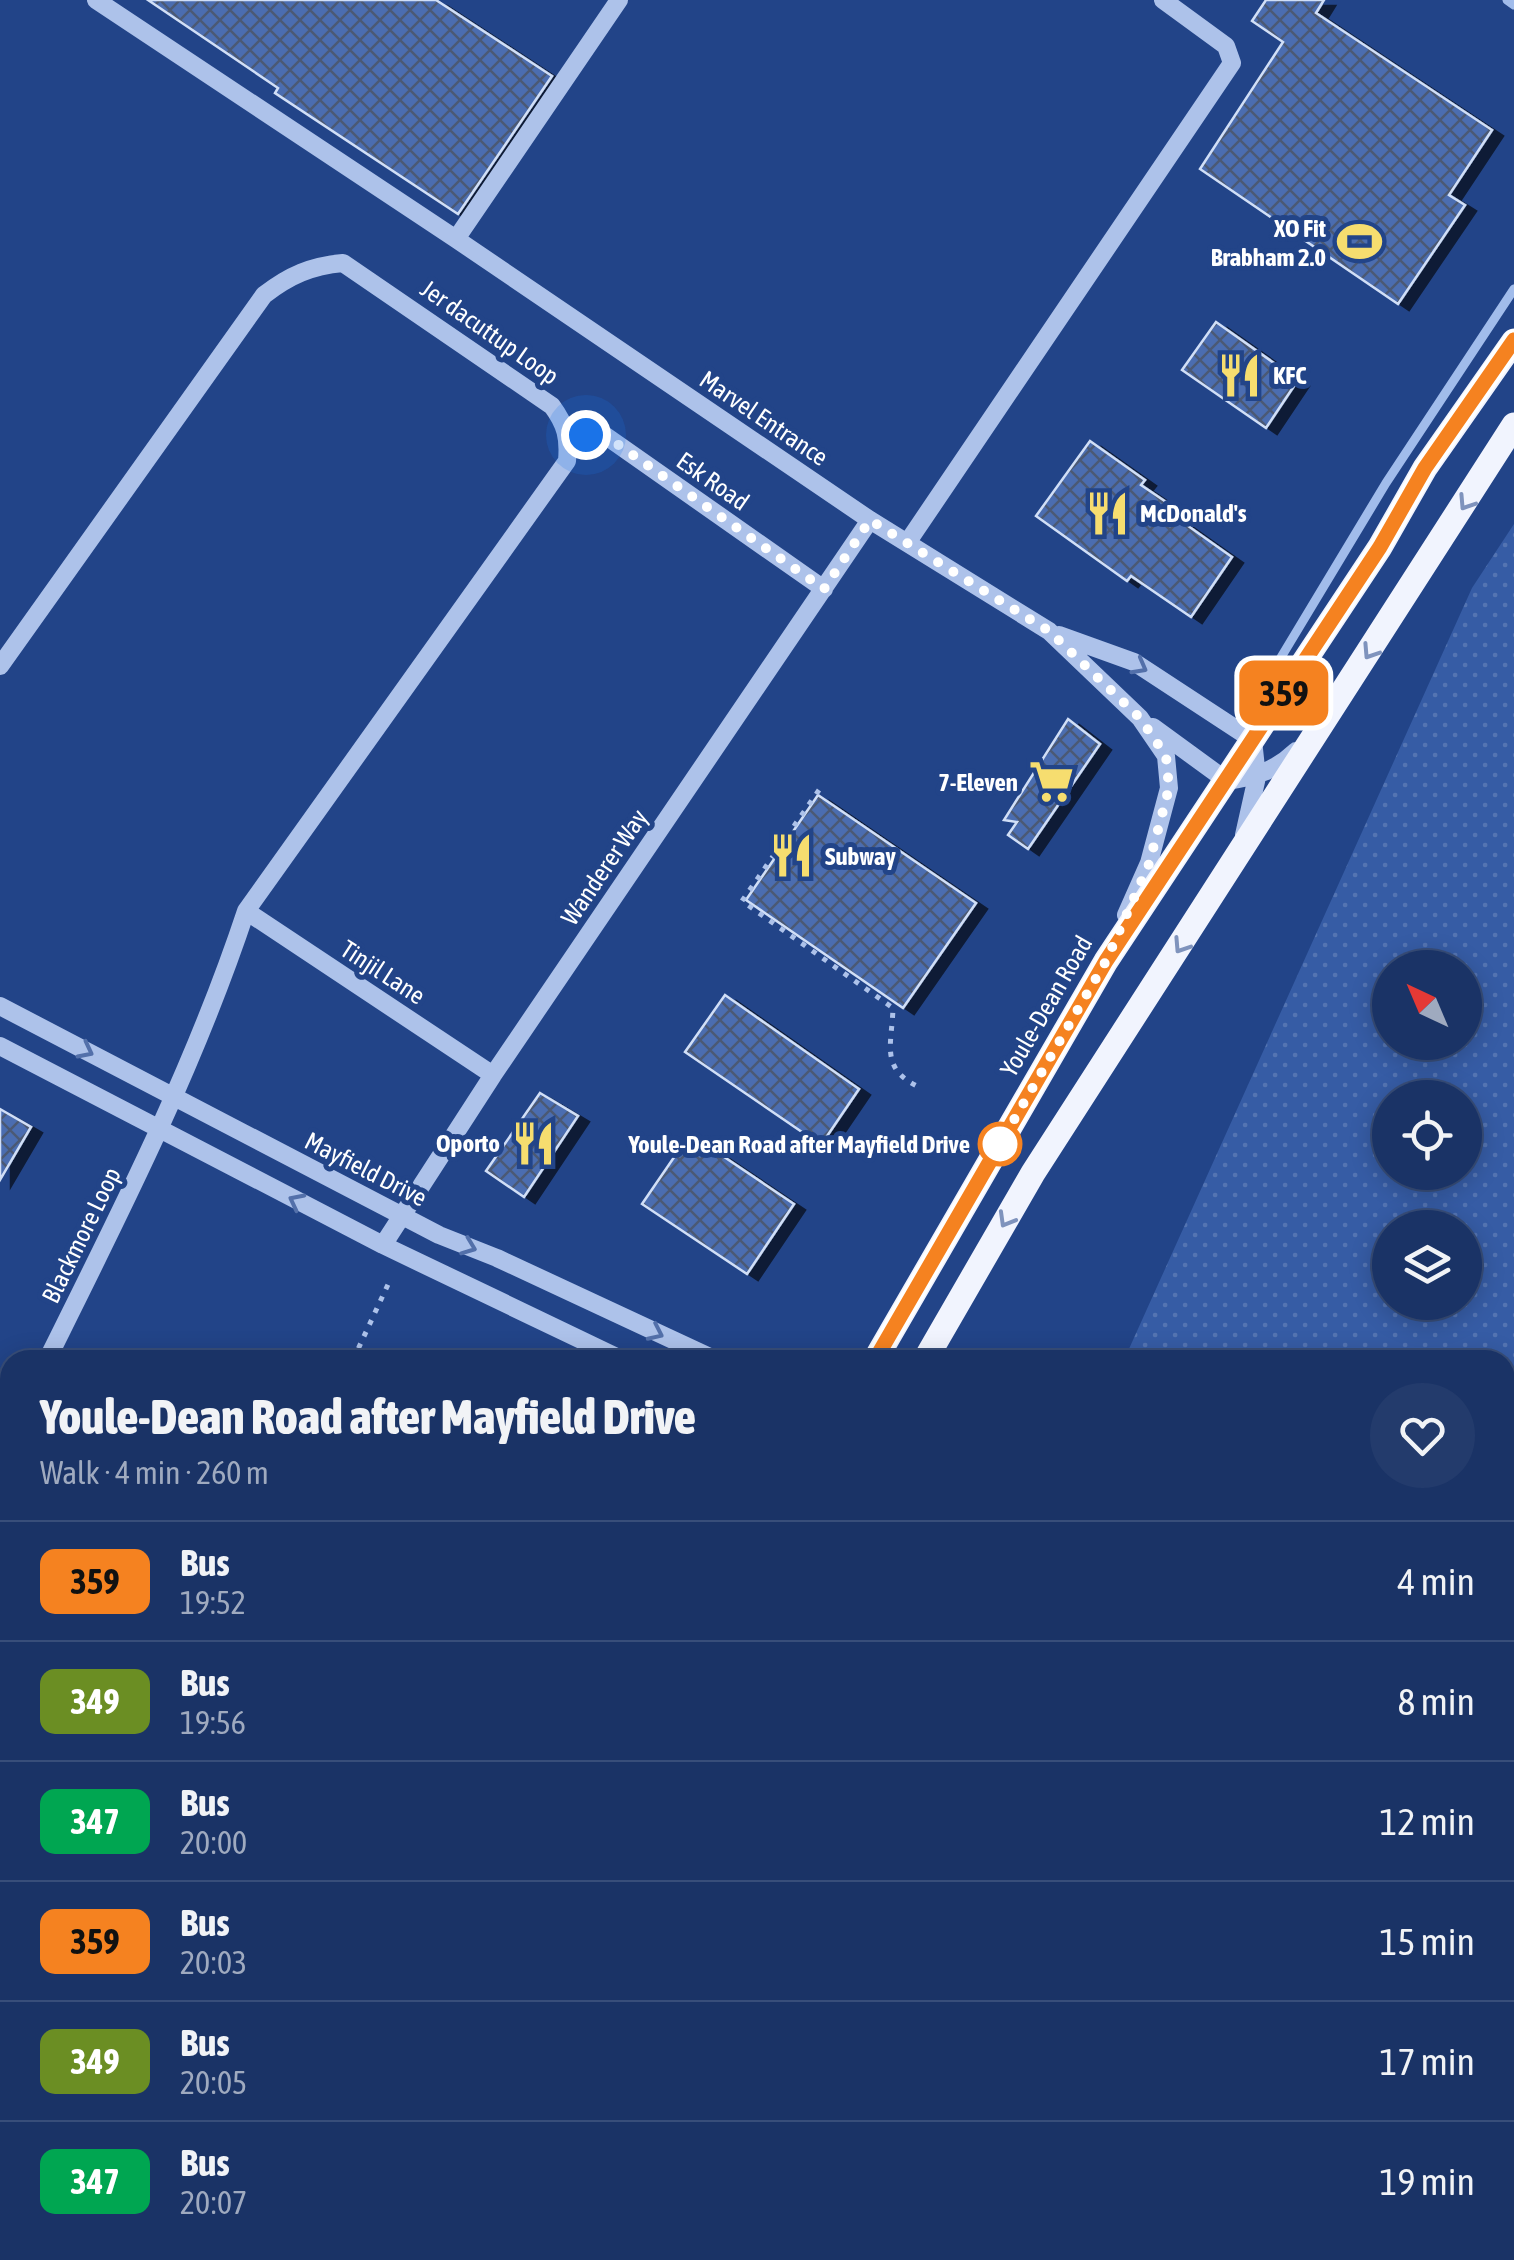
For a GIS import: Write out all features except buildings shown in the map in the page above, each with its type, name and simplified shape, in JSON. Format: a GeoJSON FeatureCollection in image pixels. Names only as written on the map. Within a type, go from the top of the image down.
{"type":"FeatureCollection","features":[{"type":"Feature","properties":{"kind":"main road","name":"Youle-Dean Road"},"geometry":{"type":"LineString","coordinates":[[878,1350],[1106,961],[1380,547],[1425,468],[1514,340]]}},
{"type":"Feature","properties":{"kind":"main road"},"geometry":{"type":"LineString","coordinates":[[930,1350],[1033,1173],[1514,425]]}},
{"type":"Feature","properties":{"kind":"street","name":"Marvel Entrance"},"geometry":{"type":"LineString","coordinates":[[96,0],[870,520],[1049,631],[1140,718],[1227,781]]}},
{"type":"Feature","properties":{"kind":"street"},"geometry":{"type":"LineString","coordinates":[[456,239],[619,0]]}},
{"type":"Feature","properties":{"kind":"street"},"geometry":{"type":"LineString","coordinates":[[908,543],[1232,63],[1226,46],[1162,0]]}},
{"type":"Feature","properties":{"kind":"street","name":"Jer dacuttup Loop"},"geometry":{"type":"LineString","coordinates":[[0,666],[264,295],[302,271],[343,263],[363,274],[552,406],[564,423],[569,441]]}},
{"type":"Feature","properties":{"kind":"street","name":"Esk Road"},"geometry":{"type":"LineString","coordinates":[[569,441],[603,434],[824,589]]}},
{"type":"Feature","properties":{"kind":"street"},"geometry":{"type":"LineString","coordinates":[[160,1132],[223,980],[246,912],[568,461],[569,441]]}},
{"type":"Feature","properties":{"kind":"street","name":"Wanderer Way"},"geometry":{"type":"LineString","coordinates":[[383,1245],[493,1075],[870,520]]}},
{"type":"Feature","properties":{"kind":"street","name":"Marvel Entrance"},"geometry":{"type":"LineString","coordinates":[[1049,631],[1134,662],[1253,740]]}},
{"type":"Feature","properties":{"kind":"street","name":"Marvel Entrance"},"geometry":{"type":"LineString","coordinates":[[1106,961],[1149,864],[1169,788],[1166,756],[1140,718]]}},
{"type":"Feature","properties":{"kind":"street"},"geometry":{"type":"LineString","coordinates":[[1227,781],[1257,777],[1282,764],[1324,723]]}},
{"type":"Feature","properties":{"kind":"street"},"geometry":{"type":"LineString","coordinates":[[1234,864],[1250,816],[1257,777],[1253,740]]}},
{"type":"Feature","properties":{"kind":"street","name":"Tinjil Lane"},"geometry":{"type":"LineString","coordinates":[[246,912],[493,1075]]}},
{"type":"Feature","properties":{"kind":"street","name":"Mayfield Drive"},"geometry":{"type":"LineString","coordinates":[[0,1006],[402,1216],[694,1350]]}},
{"type":"Feature","properties":{"kind":"street"},"geometry":{"type":"LineString","coordinates":[[0,1046],[383,1245],[603,1350]]}},
{"type":"Feature","properties":{"kind":"street","name":"Blackmore Loop"},"geometry":{"type":"LineString","coordinates":[[52,1350],[160,1132]]}},
{"type":"Feature","properties":{"kind":"path"},"geometry":{"type":"LineString","coordinates":[[819,790],[742,901],[892,1008],[892,1066],[900,1078],[917,1086]]}},
{"type":"Feature","properties":{"kind":"path"},"geometry":{"type":"LineString","coordinates":[[358,1350],[391,1278]]}},
{"type":"Feature","properties":{"kind":"shaded area"},"geometry":{"type":"Polygon","coordinates":[[[1514,524],[1514,1350],[1129,1350],[1472,588],[1514,524]]]}},
{"type":"Feature","properties":{"kind":"waterway"},"geometry":{"type":"LineString","coordinates":[[1507,0],[1514,5]]}},
{"type":"Feature","properties":{"kind":"waterway"},"geometry":{"type":"LineString","coordinates":[[1259,708],[1280,659],[1386,483],[1514,289]]}},
{"type":"Feature","properties":{"kind":"bus line","name":"359"},"geometry":{"type":"LineString","coordinates":[[881,1350],[1106,961],[1380,547],[1425,468],[1514,340]]}},
{"type":"Feature","properties":{"kind":"place","name":"XO Fit Brabham 2.0"},"geometry":{"type":"Point","coordinates":[1359,242]}},
{"type":"Feature","properties":{"kind":"place","name":"KFC"},"geometry":{"type":"Point","coordinates":[1240,375]}},
{"type":"Feature","properties":{"kind":"place","name":"McDonald's"},"geometry":{"type":"Point","coordinates":[1107,513]}},
{"type":"Feature","properties":{"kind":"place","name":"7-Eleven"},"geometry":{"type":"Point","coordinates":[1051,782]}},
{"type":"Feature","properties":{"kind":"place","name":"Subway"},"geometry":{"type":"Point","coordinates":[792,856]}},
{"type":"Feature","properties":{"kind":"place","name":"Oporto"},"geometry":{"type":"Point","coordinates":[533,1143]}},
{"type":"Feature","properties":{"kind":"place","name":"Youle-Dean Road after Mayfield Drive"},"geometry":{"type":"Point","coordinates":[1000,1144]}},
{"type":"Feature","properties":{"kind":"route"},"geometry":{"type":"LineString","coordinates":[[586,435],[603,434],[824,589],[870,520],[1049,631],[1140,718],[1166,756],[1169,788],[1149,864],[1106,961],[1000,1144]]}}]}
